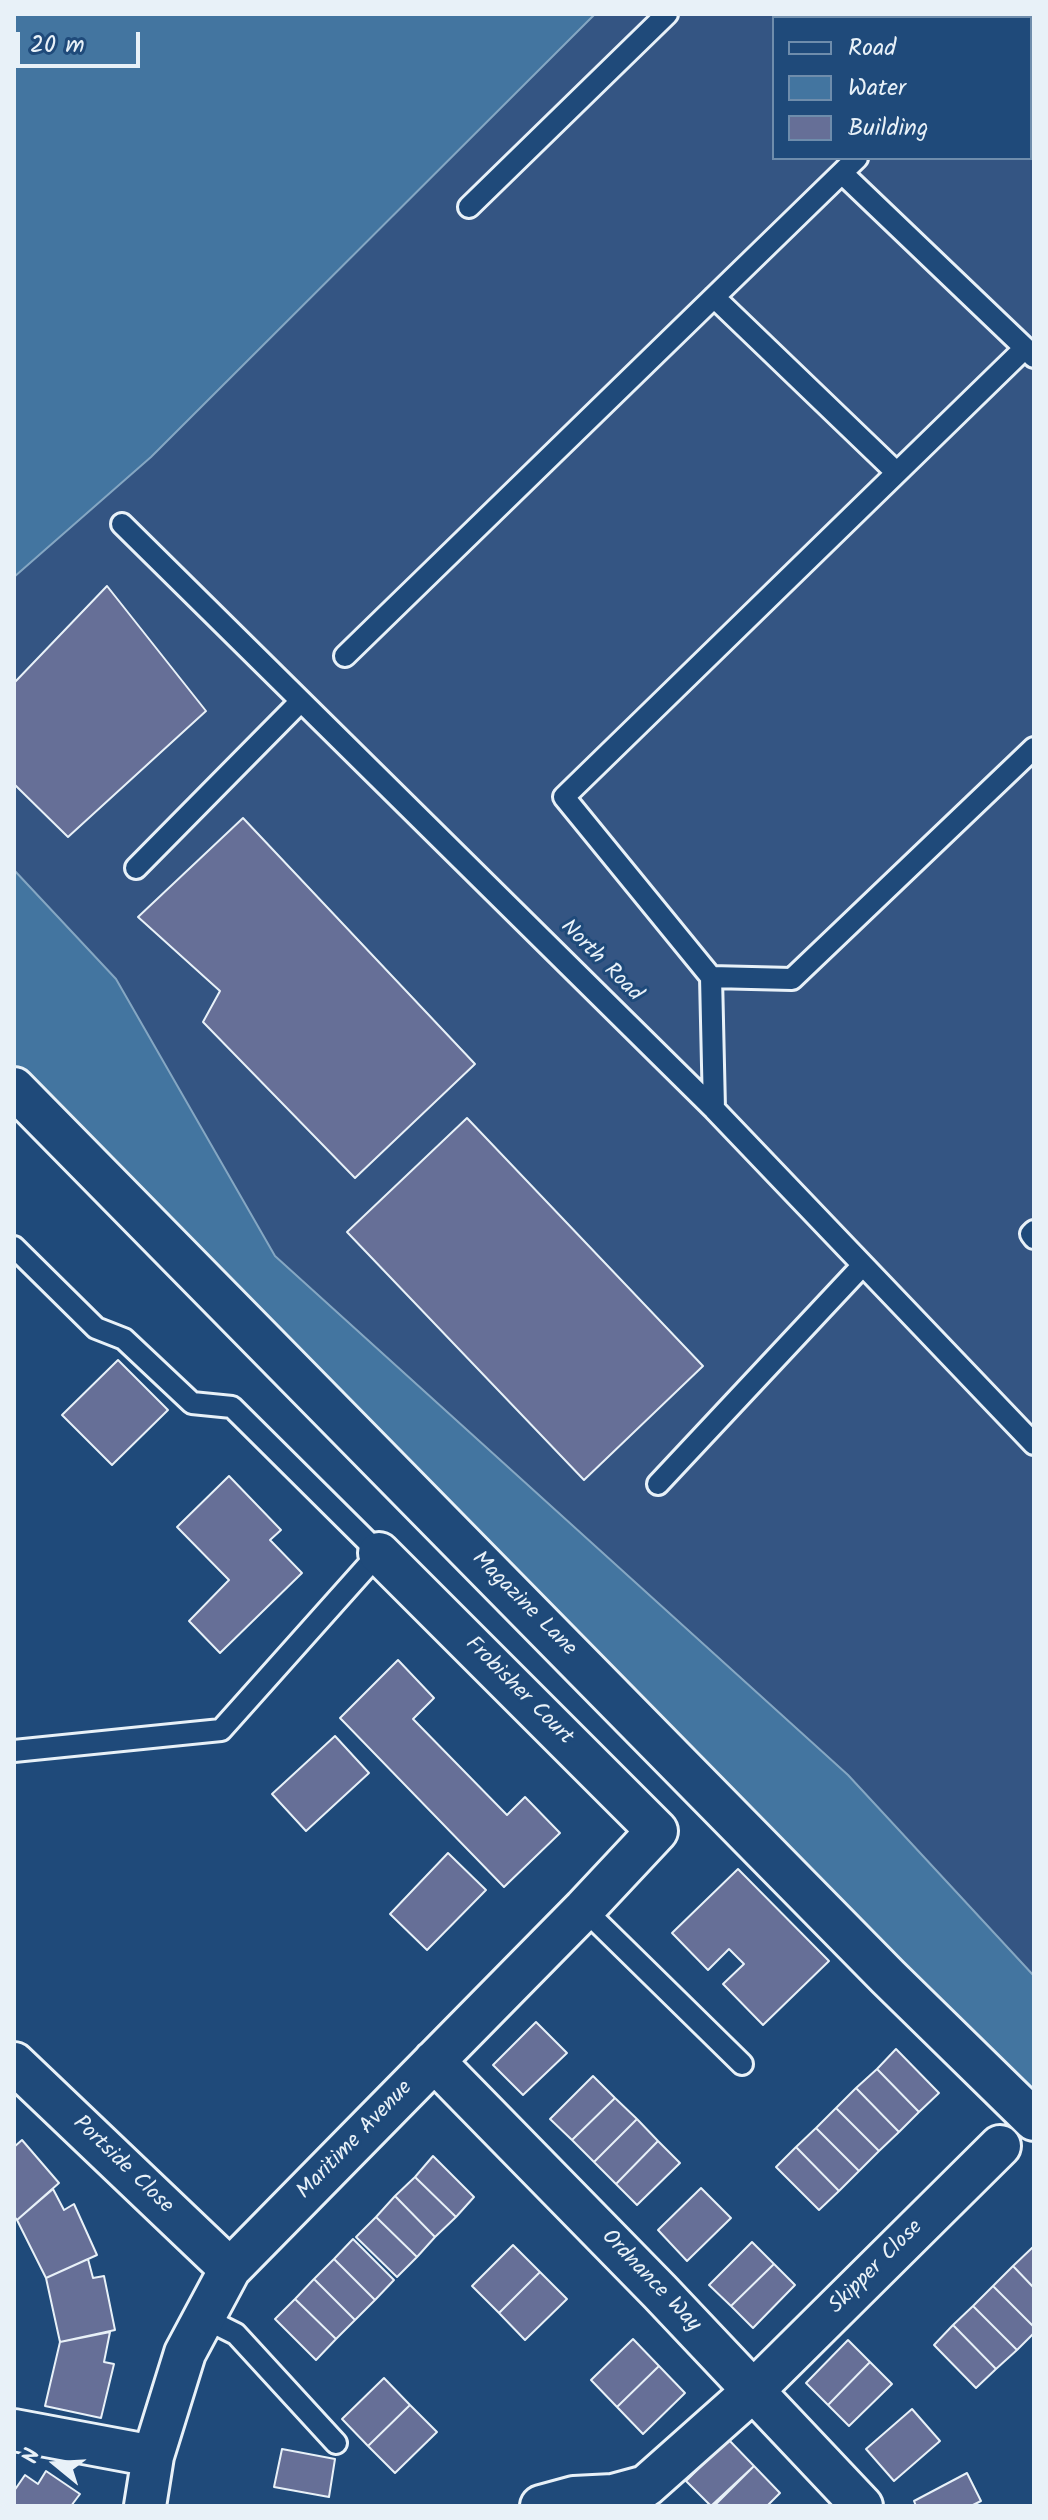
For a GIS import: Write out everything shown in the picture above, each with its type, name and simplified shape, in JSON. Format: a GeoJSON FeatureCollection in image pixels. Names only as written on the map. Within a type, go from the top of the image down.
{"type":"FeatureCollection","features":[{"type":"Feature","properties":{"kind":"street","name":"Magazine Lane"},"geometry":{"type":"LineString","coordinates":[[14,1088],[888,1977],[1034,2120]]}},
{"type":"Feature","properties":{"kind":"street","name":"Frobisher Court"},"geometry":{"type":"LineString","coordinates":[[379,1553],[657,1831]]}},
{"type":"Feature","properties":{"kind":"street","name":"Maritime Avenue"},"geometry":{"type":"LineString","coordinates":[[145,2506],[153,2456],[185,2353],[230,2269],[657,1831]]}},
{"type":"Feature","properties":{"kind":"street","name":"Ordnance Way"},"geometry":{"type":"LineString","coordinates":[[434,2061],[754,2390],[862,2506]]}},
{"type":"Feature","properties":{"kind":"street","name":"Portside Close"},"geometry":{"type":"LineString","coordinates":[[14,2063],[230,2269]]}},
{"type":"Feature","properties":{"kind":"street","name":"Skipper Close"},"geometry":{"type":"LineString","coordinates":[[541,2506],[574,2497],[613,2495],[646,2486],[754,2390],[1000,2146]]}},
{"type":"Feature","properties":{"kind":"street"},"geometry":{"type":"LineString","coordinates":[[14,2430],[153,2456]]}},
{"type":"Feature","properties":{"kind":"lane"},"geometry":{"type":"LineString","coordinates":[[469,207],[667,14]]}},
{"type":"Feature","properties":{"kind":"lane"},"geometry":{"type":"LineString","coordinates":[[345,656],[855,160]]}},
{"type":"Feature","properties":{"kind":"lane"},"geometry":{"type":"LineString","coordinates":[[714,1109],[711,977],[564,797],[896,472],[1029,352],[842,173]]}},
{"type":"Feature","properties":{"kind":"lane"},"geometry":{"type":"LineString","coordinates":[[714,297],[896,472]]}},
{"type":"Feature","properties":{"kind":"lane","name":"North Road"},"geometry":{"type":"LineString","coordinates":[[122,524],[714,1109],[1034,1444]]}},
{"type":"Feature","properties":{"kind":"lane"},"geometry":{"type":"LineString","coordinates":[[136,868],[301,701]]}},
{"type":"Feature","properties":{"kind":"lane"},"geometry":{"type":"LineString","coordinates":[[711,977],[792,979],[1034,748]]}},
{"type":"Feature","properties":{"kind":"lane"},"geometry":{"type":"LineString","coordinates":[[1034,1231],[1031,1234],[1034,1238]]}},
{"type":"Feature","properties":{"kind":"lane"},"geometry":{"type":"LineString","coordinates":[[14,1247],[96,1328],[124,1339],[192,1403],[232,1407],[379,1553],[221,1730],[14,1751]]}},
{"type":"Feature","properties":{"kind":"lane"},"geometry":{"type":"LineString","coordinates":[[658,1484],[863,1265]]}},
{"type":"Feature","properties":{"kind":"lane"},"geometry":{"type":"LineString","coordinates":[[584,1909],[742,2064]]}},
{"type":"Feature","properties":{"kind":"lane"},"geometry":{"type":"LineString","coordinates":[[204,2318],[236,2334],[336,2443]]}},
{"type":"Feature","properties":{"kind":"shaded area"},"geometry":{"type":"Polygon","coordinates":[[[595,14],[1034,14],[1034,1976],[848,1775],[275,1256],[116,979],[14,870],[14,577],[151,457],[595,14]]]}},
{"type":"Feature","properties":{"kind":"green space"},"geometry":{"type":"Polygon","coordinates":[[[898,14],[1034,14],[1034,141],[1032,16],[898,14]]]}},
{"type":"Feature","properties":{"kind":"water"},"geometry":{"type":"Polygon","coordinates":[[[14,14],[595,14],[151,457],[14,577],[14,14]]]}},
{"type":"Feature","properties":{"kind":"water"},"geometry":{"type":"Polygon","coordinates":[[[14,870],[116,979],[275,1256],[848,1775],[1034,1976],[1034,2094],[64,1118],[14,1078],[14,870]]]}},
{"type":"Feature","properties":{"kind":"building"},"geometry":{"type":"Polygon","coordinates":[[[107,586],[206,711],[68,837],[14,784],[14,683],[107,586]]]}},
{"type":"Feature","properties":{"kind":"building"},"geometry":{"type":"Polygon","coordinates":[[[243,818],[475,1064],[355,1178],[203,1022],[220,991],[138,917],[243,818]]]}},
{"type":"Feature","properties":{"kind":"building"},"geometry":{"type":"Polygon","coordinates":[[[467,1118],[703,1366],[584,1480],[347,1232],[467,1118]]]}},
{"type":"Feature","properties":{"kind":"building"},"geometry":{"type":"Polygon","coordinates":[[[118,1360],[168,1410],[112,1465],[62,1415],[118,1360]]]}},
{"type":"Feature","properties":{"kind":"building"},"geometry":{"type":"Polygon","coordinates":[[[229,1476],[281,1530],[270,1540],[302,1573],[220,1653],[189,1621],[229,1580],[177,1527],[229,1476]]]}},
{"type":"Feature","properties":{"kind":"building"},"geometry":{"type":"Polygon","coordinates":[[[398,1660],[434,1698],[413,1719],[507,1815],[525,1797],[560,1833],[504,1887],[340,1718],[398,1660]]]}},
{"type":"Feature","properties":{"kind":"building"},"geometry":{"type":"Polygon","coordinates":[[[335,1736],[369,1773],[306,1831],[272,1794],[335,1736]]]}},
{"type":"Feature","properties":{"kind":"building"},"geometry":{"type":"Polygon","coordinates":[[[448,1853],[486,1890],[427,1950],[390,1914],[448,1853]]]}},
{"type":"Feature","properties":{"kind":"building"},"geometry":{"type":"Polygon","coordinates":[[[738,1869],[829,1961],[763,2025],[723,1984],[744,1964],[729,1949],[708,1970],[672,1933],[738,1869]]]}},
{"type":"Feature","properties":{"kind":"building"},"geometry":{"type":"Polygon","coordinates":[[[536,2022],[567,2053],[523,2095],[493,2065],[536,2022]]]}},
{"type":"Feature","properties":{"kind":"building"},"geometry":{"type":"Polygon","coordinates":[[[896,2049],[939,2093],[919,2112],[877,2069],[896,2049]]]}},
{"type":"Feature","properties":{"kind":"building"},"geometry":{"type":"Polygon","coordinates":[[[877,2069],[919,2112],[899,2132],[856,2088],[877,2069]]]}},
{"type":"Feature","properties":{"kind":"building"},"geometry":{"type":"Polygon","coordinates":[[[593,2076],[615,2098],[572,2140],[550,2119],[593,2076]]]}},
{"type":"Feature","properties":{"kind":"building"},"geometry":{"type":"Polygon","coordinates":[[[856,2088],[899,2132],[879,2151],[836,2108],[856,2088]]]}},
{"type":"Feature","properties":{"kind":"building"},"geometry":{"type":"Polygon","coordinates":[[[615,2098],[637,2119],[594,2162],[572,2140],[615,2098]]]}},
{"type":"Feature","properties":{"kind":"building"},"geometry":{"type":"Polygon","coordinates":[[[836,2108],[879,2151],[859,2171],[816,2128],[836,2108]]]}},
{"type":"Feature","properties":{"kind":"building"},"geometry":{"type":"Polygon","coordinates":[[[637,2119],[658,2141],[616,2184],[594,2162],[637,2119]]]}},
{"type":"Feature","properties":{"kind":"building"},"geometry":{"type":"Polygon","coordinates":[[[816,2128],[859,2171],[839,2191],[796,2147],[816,2128]]]}},
{"type":"Feature","properties":{"kind":"building"},"geometry":{"type":"Polygon","coordinates":[[[22,2140],[59,2183],[17,2220],[14,2216],[14,2147],[22,2140]]]}},
{"type":"Feature","properties":{"kind":"building"},"geometry":{"type":"Polygon","coordinates":[[[658,2141],[680,2163],[637,2205],[616,2184],[658,2141]]]}},
{"type":"Feature","properties":{"kind":"building"},"geometry":{"type":"Polygon","coordinates":[[[796,2147],[839,2191],[819,2210],[776,2167],[796,2147]]]}},
{"type":"Feature","properties":{"kind":"building"},"geometry":{"type":"Polygon","coordinates":[[[433,2156],[474,2197],[456,2217],[415,2177],[433,2156]]]}},
{"type":"Feature","properties":{"kind":"building"},"geometry":{"type":"Polygon","coordinates":[[[415,2177],[456,2217],[435,2237],[395,2196],[415,2177]]]}},
{"type":"Feature","properties":{"kind":"building"},"geometry":{"type":"Polygon","coordinates":[[[701,2188],[731,2218],[687,2261],[658,2230],[701,2188]]]}},
{"type":"Feature","properties":{"kind":"building"},"geometry":{"type":"Polygon","coordinates":[[[53,2189],[64,2210],[74,2204],[97,2255],[46,2278],[17,2220],[53,2189]]]}},
{"type":"Feature","properties":{"kind":"building"},"geometry":{"type":"Polygon","coordinates":[[[395,2196],[435,2237],[417,2257],[376,2217],[395,2196]]]}},
{"type":"Feature","properties":{"kind":"building"},"geometry":{"type":"Polygon","coordinates":[[[376,2217],[417,2257],[397,2277],[356,2237],[376,2217]]]}},
{"type":"Feature","properties":{"kind":"building"},"geometry":{"type":"Polygon","coordinates":[[[353,2239],[394,2280],[375,2300],[334,2259],[353,2239]]]}},
{"type":"Feature","properties":{"kind":"building"},"geometry":{"type":"Polygon","coordinates":[[[752,2242],[774,2264],[731,2306],[709,2285],[752,2242]]]}},
{"type":"Feature","properties":{"kind":"building"},"geometry":{"type":"Polygon","coordinates":[[[513,2245],[540,2272],[499,2313],[472,2286],[513,2245]]]}},
{"type":"Feature","properties":{"kind":"building"},"geometry":{"type":"Polygon","coordinates":[[[1034,2248],[1034,2288],[1013,2266],[1034,2248]]]}},
{"type":"Feature","properties":{"kind":"building"},"geometry":{"type":"Polygon","coordinates":[[[88,2259],[93,2278],[104,2276],[115,2330],[60,2342],[46,2278],[88,2259]]]}},
{"type":"Feature","properties":{"kind":"building"},"geometry":{"type":"Polygon","coordinates":[[[334,2259],[375,2300],[355,2320],[314,2279],[334,2259]]]}},
{"type":"Feature","properties":{"kind":"building"},"geometry":{"type":"Polygon","coordinates":[[[774,2264],[795,2285],[753,2328],[731,2306],[774,2264]]]}},
{"type":"Feature","properties":{"kind":"building"},"geometry":{"type":"Polygon","coordinates":[[[1013,2266],[1034,2288],[1034,2327],[993,2286],[1013,2266]]]}},
{"type":"Feature","properties":{"kind":"building"},"geometry":{"type":"Polygon","coordinates":[[[540,2272],[567,2299],[525,2340],[499,2313],[540,2272]]]}},
{"type":"Feature","properties":{"kind":"building"},"geometry":{"type":"Polygon","coordinates":[[[314,2279],[355,2320],[336,2339],[295,2299],[314,2279]]]}},
{"type":"Feature","properties":{"kind":"building"},"geometry":{"type":"Polygon","coordinates":[[[993,2286],[1034,2327],[1034,2333],[1017,2350],[973,2306],[993,2286]]]}},
{"type":"Feature","properties":{"kind":"building"},"geometry":{"type":"Polygon","coordinates":[[[295,2299],[336,2339],[316,2360],[275,2319],[295,2299]]]}},
{"type":"Feature","properties":{"kind":"building"},"geometry":{"type":"Polygon","coordinates":[[[973,2306],[1017,2350],[996,2369],[953,2325],[973,2306]]]}},
{"type":"Feature","properties":{"kind":"building"},"geometry":{"type":"Polygon","coordinates":[[[953,2325],[996,2369],[976,2388],[934,2345],[953,2325]]]}},
{"type":"Feature","properties":{"kind":"building"},"geometry":{"type":"Polygon","coordinates":[[[110,2332],[104,2362],[114,2364],[101,2418],[45,2406],[60,2342],[110,2332]]]}},
{"type":"Feature","properties":{"kind":"building"},"geometry":{"type":"Polygon","coordinates":[[[633,2339],[659,2366],[617,2407],[591,2380],[633,2339]]]}},
{"type":"Feature","properties":{"kind":"building"},"geometry":{"type":"Polygon","coordinates":[[[848,2340],[870,2362],[828,2405],[806,2383],[848,2340]]]}},
{"type":"Feature","properties":{"kind":"building"},"geometry":{"type":"Polygon","coordinates":[[[870,2362],[892,2384],[849,2426],[828,2405],[870,2362]]]}},
{"type":"Feature","properties":{"kind":"building"},"geometry":{"type":"Polygon","coordinates":[[[659,2366],[685,2393],[643,2434],[617,2407],[659,2366]]]}},
{"type":"Feature","properties":{"kind":"building"},"geometry":{"type":"Polygon","coordinates":[[[384,2378],[410,2405],[368,2446],[342,2419],[384,2378]]]}},
{"type":"Feature","properties":{"kind":"building"},"geometry":{"type":"Polygon","coordinates":[[[410,2405],[437,2432],[395,2473],[368,2446],[410,2405]]]}},
{"type":"Feature","properties":{"kind":"building"},"geometry":{"type":"Polygon","coordinates":[[[912,2409],[940,2441],[894,2481],[866,2449],[912,2409]]]}},
{"type":"Feature","properties":{"kind":"building"},"geometry":{"type":"Polygon","coordinates":[[[728,2439],[754,2466],[711,2506],[686,2481],[728,2439]]]}},
{"type":"Feature","properties":{"kind":"building"},"geometry":{"type":"Polygon","coordinates":[[[282,2449],[335,2459],[329,2497],[274,2487],[282,2449]]]}},
{"type":"Feature","properties":{"kind":"building"},"geometry":{"type":"Polygon","coordinates":[[[754,2466],[780,2493],[767,2506],[714,2506],[754,2466]]]}},
{"type":"Feature","properties":{"kind":"building"},"geometry":{"type":"Polygon","coordinates":[[[46,2471],[80,2494],[71,2506],[14,2506],[14,2491],[25,2475],[38,2484],[46,2471]]]}},
{"type":"Feature","properties":{"kind":"building"},"geometry":{"type":"Polygon","coordinates":[[[967,2473],[981,2501],[971,2506],[916,2506],[914,2501],[967,2473]]]}}]}
